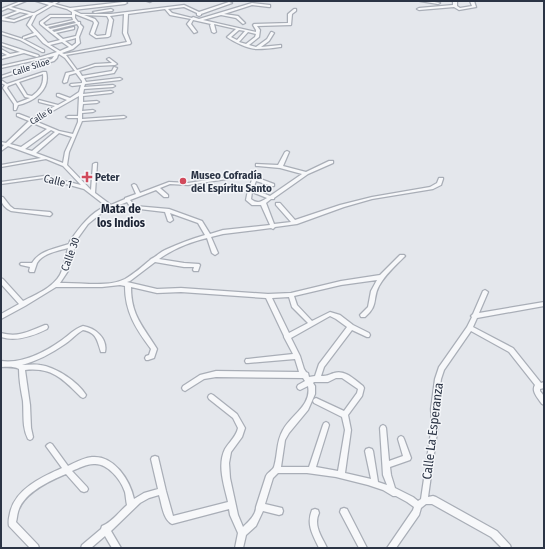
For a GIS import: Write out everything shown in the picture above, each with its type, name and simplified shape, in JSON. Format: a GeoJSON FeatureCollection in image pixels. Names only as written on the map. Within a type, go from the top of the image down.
{"type":"FeatureCollection","features":[{"type":"Feature","properties":{"kind":"street"},"geometry":{"type":"LineString","coordinates":[[1,10],[24,1]]}},
{"type":"Feature","properties":{"kind":"street"},"geometry":{"type":"LineString","coordinates":[[38,1],[58,1]]}},
{"type":"Feature","properties":{"kind":"street"},"geometry":{"type":"LineString","coordinates":[[101,1],[102,6]]}},
{"type":"Feature","properties":{"kind":"street"},"geometry":{"type":"LineString","coordinates":[[112,1],[115,4]]}},
{"type":"Feature","properties":{"kind":"street"},"geometry":{"type":"LineString","coordinates":[[72,11],[125,2],[123,1]]}},
{"type":"Feature","properties":{"kind":"street"},"geometry":{"type":"LineString","coordinates":[[422,1],[438,2],[438,8]]}},
{"type":"Feature","properties":{"kind":"street"},"geometry":{"type":"LineString","coordinates":[[455,1],[455,6]]}},
{"type":"Feature","properties":{"kind":"street"},"geometry":{"type":"LineString","coordinates":[[419,9],[455,6],[459,9],[474,7],[472,1]]}},
{"type":"Feature","properties":{"kind":"street"},"geometry":{"type":"LineString","coordinates":[[50,2],[82,14],[96,22],[92,34],[96,37],[108,36],[111,20],[108,15]]}},
{"type":"Feature","properties":{"kind":"street"},"geometry":{"type":"LineString","coordinates":[[1,18],[14,21],[34,14],[50,2]]}},
{"type":"Feature","properties":{"kind":"street"},"geometry":{"type":"LineString","coordinates":[[199,13],[230,2]]}},
{"type":"Feature","properties":{"kind":"street"},"geometry":{"type":"LineString","coordinates":[[201,20],[252,4],[269,6]]}},
{"type":"Feature","properties":{"kind":"street"},"geometry":{"type":"LineString","coordinates":[[82,14],[126,14],[187,6],[199,13],[201,20]]}},
{"type":"Feature","properties":{"kind":"street"},"geometry":{"type":"LineString","coordinates":[[6,7],[34,14]]}},
{"type":"Feature","properties":{"kind":"street"},"geometry":{"type":"LineString","coordinates":[[59,10],[64,7]]}},
{"type":"Feature","properties":{"kind":"street"},"geometry":{"type":"LineString","coordinates":[[166,9],[169,13],[258,33]]}},
{"type":"Feature","properties":{"kind":"street"},"geometry":{"type":"LineString","coordinates":[[87,14],[111,10]]}},
{"type":"Feature","properties":{"kind":"street"},"geometry":{"type":"LineString","coordinates":[[246,45],[256,39],[258,30],[255,26],[257,24],[290,24],[290,14],[295,10]]}},
{"type":"Feature","properties":{"kind":"street"},"geometry":{"type":"LineString","coordinates":[[1,18],[20,11]]}},
{"type":"Feature","properties":{"kind":"street"},"geometry":{"type":"LineString","coordinates":[[59,54],[72,48],[78,43],[77,37],[80,29],[79,23],[74,18],[72,11]]}},
{"type":"Feature","properties":{"kind":"street"},"geometry":{"type":"LineString","coordinates":[[34,14],[29,24],[38,35],[77,71],[82,78],[83,85],[80,116],[67,152],[65,165]]}},
{"type":"Feature","properties":{"kind":"street"},"geometry":{"type":"LineString","coordinates":[[2,66],[46,56],[129,42],[125,33],[126,14]]}},
{"type":"Feature","properties":{"kind":"street"},"geometry":{"type":"LineString","coordinates":[[220,14],[237,17],[243,23]]}},
{"type":"Feature","properties":{"kind":"street"},"geometry":{"type":"LineString","coordinates":[[72,48],[41,23],[50,16],[74,18]]}},
{"type":"Feature","properties":{"kind":"street"},"geometry":{"type":"LineString","coordinates":[[45,27],[74,18]]}},
{"type":"Feature","properties":{"kind":"street"},"geometry":{"type":"LineString","coordinates":[[193,18],[189,24],[194,32]]}},
{"type":"Feature","properties":{"kind":"street"},"geometry":{"type":"LineString","coordinates":[[50,30],[79,23]]}},
{"type":"Feature","properties":{"kind":"street"},"geometry":{"type":"LineString","coordinates":[[213,23],[212,25],[214,32]]}},
{"type":"Feature","properties":{"kind":"street"},"geometry":{"type":"LineString","coordinates":[[55,35],[80,29]]}},
{"type":"Feature","properties":{"kind":"street"},"geometry":{"type":"LineString","coordinates":[[238,29],[229,37],[237,42],[258,48],[280,46]]}},
{"type":"Feature","properties":{"kind":"street"},"geometry":{"type":"LineString","coordinates":[[237,42],[247,31]]}},
{"type":"Feature","properties":{"kind":"street"},"geometry":{"type":"LineString","coordinates":[[1,32],[21,39],[43,51]]}},
{"type":"Feature","properties":{"kind":"street"},"geometry":{"type":"LineString","coordinates":[[258,48],[268,40],[272,33]]}},
{"type":"Feature","properties":{"kind":"street"},"geometry":{"type":"LineString","coordinates":[[24,38],[47,35]]}},
{"type":"Feature","properties":{"kind":"street"},"geometry":{"type":"LineString","coordinates":[[48,44],[77,37]]}},
{"type":"Feature","properties":{"kind":"street"},"geometry":{"type":"LineString","coordinates":[[1,44],[33,56],[46,56]]}},
{"type":"Feature","properties":{"kind":"street"},"geometry":{"type":"LineString","coordinates":[[1,50],[10,56]]}},
{"type":"Feature","properties":{"kind":"street"},"geometry":{"type":"LineString","coordinates":[[1,58],[23,52]]}},
{"type":"Feature","properties":{"kind":"street","name":"Calle Siloe"},"geometry":{"type":"LineString","coordinates":[[1,77],[55,59],[59,54]]}},
{"type":"Feature","properties":{"kind":"street"},"geometry":{"type":"LineString","coordinates":[[65,82],[66,74],[94,65],[115,64],[109,59]]}},
{"type":"Feature","properties":{"kind":"street"},"geometry":{"type":"LineString","coordinates":[[28,68],[45,73]]}},
{"type":"Feature","properties":{"kind":"street"},"geometry":{"type":"LineString","coordinates":[[82,78],[113,72],[115,68]]}},
{"type":"Feature","properties":{"kind":"street"},"geometry":{"type":"LineString","coordinates":[[4,87],[45,73]]}},
{"type":"Feature","properties":{"kind":"street"},"geometry":{"type":"LineString","coordinates":[[16,104],[38,94],[44,85],[46,77],[45,73]]}},
{"type":"Feature","properties":{"kind":"street"},"geometry":{"type":"LineString","coordinates":[[83,85],[120,79]]}},
{"type":"Feature","properties":{"kind":"street"},"geometry":{"type":"LineString","coordinates":[[1,81],[16,104],[15,109]]}},
{"type":"Feature","properties":{"kind":"street"},"geometry":{"type":"LineString","coordinates":[[17,82],[23,94],[32,97]]}},
{"type":"Feature","properties":{"kind":"street"},"geometry":{"type":"LineString","coordinates":[[72,85],[114,86]]}},
{"type":"Feature","properties":{"kind":"street"},"geometry":{"type":"LineString","coordinates":[[81,94],[111,92]]}},
{"type":"Feature","properties":{"kind":"street","name":"Calle 6"},"geometry":{"type":"LineString","coordinates":[[1,150],[3,144],[32,121],[69,99],[81,94]]}},
{"type":"Feature","properties":{"kind":"street"},"geometry":{"type":"LineString","coordinates":[[58,95],[69,99]]}},
{"type":"Feature","properties":{"kind":"street"},"geometry":{"type":"LineString","coordinates":[[40,101],[58,106]]}},
{"type":"Feature","properties":{"kind":"street"},"geometry":{"type":"LineString","coordinates":[[81,104],[96,104]]}},
{"type":"Feature","properties":{"kind":"street"},"geometry":{"type":"LineString","coordinates":[[80,116],[93,111]]}},
{"type":"Feature","properties":{"kind":"street"},"geometry":{"type":"LineString","coordinates":[[18,116],[58,132],[74,136]]}},
{"type":"Feature","properties":{"kind":"street"},"geometry":{"type":"LineString","coordinates":[[68,117],[124,117]]}},
{"type":"Feature","properties":{"kind":"street"},"geometry":{"type":"LineString","coordinates":[[22,149],[50,129]]}},
{"type":"Feature","properties":{"kind":"street"},"geometry":{"type":"LineString","coordinates":[[33,153],[58,132]]}},
{"type":"Feature","properties":{"kind":"street"},"geometry":{"type":"LineString","coordinates":[[3,144],[22,149],[65,165],[86,188]]}},
{"type":"Feature","properties":{"kind":"street"},"geometry":{"type":"LineString","coordinates":[[280,167],[287,152]]}},
{"type":"Feature","properties":{"kind":"street"},"geometry":{"type":"LineString","coordinates":[[1,166],[47,158]]}},
{"type":"Feature","properties":{"kind":"street"},"geometry":{"type":"LineString","coordinates":[[255,179],[250,190],[248,200],[254,204],[263,203],[306,173],[331,162]]}},
{"type":"Feature","properties":{"kind":"street"},"geometry":{"type":"LineString","coordinates":[[93,194],[95,164]]}},
{"type":"Feature","properties":{"kind":"street"},"geometry":{"type":"LineString","coordinates":[[258,165],[280,167],[306,173]]}},
{"type":"Feature","properties":{"kind":"street","name":"Calle 30"},"geometry":{"type":"LineString","coordinates":[[1,317],[55,285],[65,271],[72,245],[86,222],[91,217],[109,206],[172,183],[184,184],[247,175],[272,185]]}},
{"type":"Feature","properties":{"kind":"street","name":"Calle 1"},"geometry":{"type":"LineString","coordinates":[[1,183],[43,176],[86,188],[109,206]]}},
{"type":"Feature","properties":{"kind":"street"},"geometry":{"type":"LineString","coordinates":[[55,285],[103,285],[121,283],[128,280],[174,247],[207,236],[223,232],[273,227],[295,223],[342,206],[372,198],[432,188],[438,184],[441,179]]}},
{"type":"Feature","properties":{"kind":"street"},"geometry":{"type":"LineString","coordinates":[[134,184],[139,195]]}},
{"type":"Feature","properties":{"kind":"street"},"geometry":{"type":"LineString","coordinates":[[157,188],[166,196]]}},
{"type":"Feature","properties":{"kind":"street"},"geometry":{"type":"LineString","coordinates":[[250,190],[272,198]]}},
{"type":"Feature","properties":{"kind":"street"},"geometry":{"type":"LineString","coordinates":[[1,198],[8,207],[13,210],[50,214]]}},
{"type":"Feature","properties":{"kind":"street"},"geometry":{"type":"LineString","coordinates":[[127,199],[132,206],[167,211],[188,216],[200,222],[210,239],[215,253]]}},
{"type":"Feature","properties":{"kind":"street"},"geometry":{"type":"LineString","coordinates":[[263,203],[273,227]]}},
{"type":"Feature","properties":{"kind":"street"},"geometry":{"type":"LineString","coordinates":[[278,204],[295,223]]}},
{"type":"Feature","properties":{"kind":"street"},"geometry":{"type":"LineString","coordinates":[[167,211],[170,220]]}},
{"type":"Feature","properties":{"kind":"street"},"geometry":{"type":"LineString","coordinates":[[32,271],[33,265],[38,257],[72,245]]}},
{"type":"Feature","properties":{"kind":"street"},"geometry":{"type":"LineString","coordinates":[[363,315],[370,310],[373,304],[374,289],[381,277],[402,256]]}},
{"type":"Feature","properties":{"kind":"street"},"geometry":{"type":"LineString","coordinates":[[154,260],[184,265],[197,265]]}},
{"type":"Feature","properties":{"kind":"street"},"geometry":{"type":"LineString","coordinates":[[23,264],[33,265]]}},
{"type":"Feature","properties":{"kind":"street"},"geometry":{"type":"LineString","coordinates":[[121,283],[157,291],[182,290],[268,296],[291,295],[341,283],[381,277]]}},
{"type":"Feature","properties":{"kind":"street"},"geometry":{"type":"LineString","coordinates":[[1,280],[23,305]]}},
{"type":"Feature","properties":{"kind":"street"},"geometry":{"type":"LineString","coordinates":[[128,285],[128,303],[138,326],[154,349],[152,356],[148,358]]}},
{"type":"Feature","properties":{"kind":"street","name":"Calle La Esperanza"},"geometry":{"type":"LineString","coordinates":[[391,548],[421,504],[435,425],[434,409],[438,378],[441,369],[470,328],[485,292]]}},
{"type":"Feature","properties":{"kind":"street"},"geometry":{"type":"LineString","coordinates":[[291,295],[294,306],[312,324]]}},
{"type":"Feature","properties":{"kind":"street"},"geometry":{"type":"LineString","coordinates":[[242,533],[253,523],[270,476],[277,470],[282,440],[286,431],[306,408],[312,394],[311,379],[301,370],[297,356],[268,296]]}},
{"type":"Feature","properties":{"kind":"street"},"geometry":{"type":"LineString","coordinates":[[474,316],[544,304]]}},
{"type":"Feature","properties":{"kind":"street"},"geometry":{"type":"LineString","coordinates":[[288,337],[332,314],[351,327],[367,335]]}},
{"type":"Feature","properties":{"kind":"street"},"geometry":{"type":"LineString","coordinates":[[1,335],[10,337],[22,336],[45,327]]}},
{"type":"Feature","properties":{"kind":"street"},"geometry":{"type":"LineString","coordinates":[[300,387],[311,379],[351,327]]}},
{"type":"Feature","properties":{"kind":"street"},"geometry":{"type":"LineString","coordinates":[[19,366],[54,348],[74,332],[83,328],[93,331],[100,338],[104,350]]}},
{"type":"Feature","properties":{"kind":"street"},"geometry":{"type":"LineString","coordinates":[[470,328],[511,350],[542,386],[537,391],[544,402]]}},
{"type":"Feature","properties":{"kind":"street"},"geometry":{"type":"LineString","coordinates":[[248,361],[297,356]]}},
{"type":"Feature","properties":{"kind":"street"},"geometry":{"type":"LineString","coordinates":[[1,364],[53,370],[61,374],[83,395]]}},
{"type":"Feature","properties":{"kind":"street"},"geometry":{"type":"LineString","coordinates":[[19,366],[26,400],[26,429],[30,437]]}},
{"type":"Feature","properties":{"kind":"street"},"geometry":{"type":"LineString","coordinates":[[185,388],[202,377],[216,374],[328,380],[335,375],[343,376],[361,388],[360,394],[345,415],[348,434],[341,475]]}},
{"type":"Feature","properties":{"kind":"street"},"geometry":{"type":"LineString","coordinates":[[211,397],[235,416],[242,428],[240,435],[228,451],[225,460],[234,515],[242,533],[239,548]]}},
{"type":"Feature","properties":{"kind":"street"},"geometry":{"type":"LineString","coordinates":[[316,401],[345,415]]}},
{"type":"Feature","properties":{"kind":"street"},"geometry":{"type":"LineString","coordinates":[[311,470],[326,425]]}},
{"type":"Feature","properties":{"kind":"street"},"geometry":{"type":"LineString","coordinates":[[383,428],[386,465],[392,492]]}},
{"type":"Feature","properties":{"kind":"street"},"geometry":{"type":"LineString","coordinates":[[386,465],[407,458],[401,439]]}},
{"type":"Feature","properties":{"kind":"street"},"geometry":{"type":"LineString","coordinates":[[50,446],[67,470],[84,489]]}},
{"type":"Feature","properties":{"kind":"street"},"geometry":{"type":"LineString","coordinates":[[369,451],[374,484]]}},
{"type":"Feature","properties":{"kind":"street"},"geometry":{"type":"LineString","coordinates":[[155,459],[169,517],[172,520],[229,505],[233,507]]}},
{"type":"Feature","properties":{"kind":"street"},"geometry":{"type":"LineString","coordinates":[[35,548],[12,523],[13,509],[26,492],[67,470],[91,460],[107,464],[131,494],[130,504]]}},
{"type":"Feature","properties":{"kind":"street"},"geometry":{"type":"LineString","coordinates":[[277,470],[311,470],[341,475],[374,484],[421,504],[432,500],[494,534],[507,548]]}},
{"type":"Feature","properties":{"kind":"street"},"geometry":{"type":"LineString","coordinates":[[85,548],[130,504],[146,495],[162,491]]}},
{"type":"Feature","properties":{"kind":"street"},"geometry":{"type":"LineString","coordinates":[[260,507],[279,511]]}},
{"type":"Feature","properties":{"kind":"street"},"geometry":{"type":"LineString","coordinates":[[344,512],[363,548]]}},
{"type":"Feature","properties":{"kind":"street"},"geometry":{"type":"LineString","coordinates":[[315,513],[312,518],[313,525],[323,548]]}},
{"type":"Feature","properties":{"kind":"street"},"geometry":{"type":"LineString","coordinates":[[106,529],[117,548]]}},
{"type":"Feature","properties":{"kind":"place","name":"Peter"},"geometry":{"type":"Point","coordinates":[87,177]}},
{"type":"Feature","properties":{"kind":"place","name":"Museo Cofradía del Espíritu Santo"},"geometry":{"type":"Point","coordinates":[183,181]}},
{"type":"Feature","properties":{"kind":"district","name":"Mata de los Indios"},"geometry":{"type":"Point","coordinates":[121,216]}}]}
